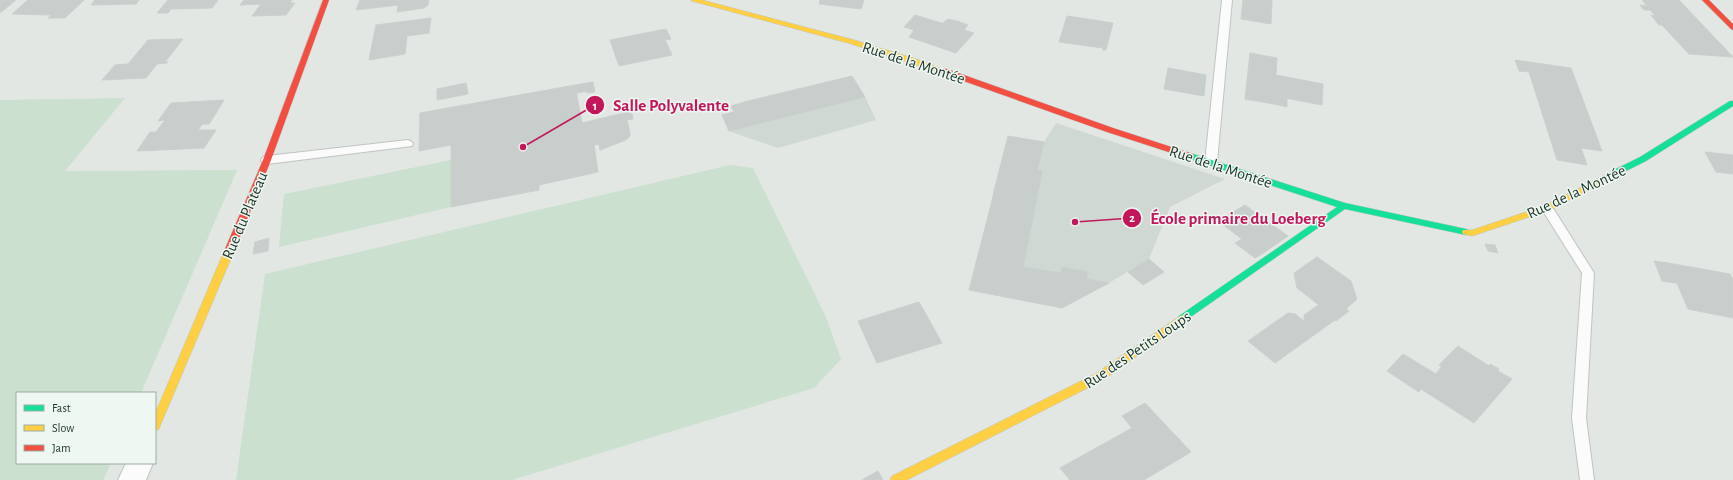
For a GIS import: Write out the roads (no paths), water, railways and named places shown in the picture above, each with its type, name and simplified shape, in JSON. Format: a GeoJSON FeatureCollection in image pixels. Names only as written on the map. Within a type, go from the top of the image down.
{"type":"FeatureCollection","features":[{"type":"Feature","properties":{"kind":"street","name":"Rue du Plateau"},"geometry":{"type":"LineString","coordinates":[[156,424],[267,160],[326,0]]}},
{"type":"Feature","properties":{"kind":"street","name":"Rue de la Montée"},"geometry":{"type":"LineString","coordinates":[[694,0],[770,19],[904,57],[1110,130],[1344,206],[1472,233],[1547,208],[1643,159],[1733,103]]}},
{"type":"Feature","properties":{"kind":"street"},"geometry":{"type":"LineString","coordinates":[[1705,0],[1733,28]]}},
{"type":"Feature","properties":{"kind":"street","name":"Rue des Petits Loups"},"geometry":{"type":"LineString","coordinates":[[896,480],[1099,377],[1344,206]]}},
{"type":"Feature","properties":{"kind":"street"},"geometry":{"type":"LineString","coordinates":[[132,480],[140,464]]}},
{"type":"Feature","properties":{"kind":"lane"},"geometry":{"type":"LineString","coordinates":[[1211,162],[1227,0]]}},
{"type":"Feature","properties":{"kind":"lane"},"geometry":{"type":"LineString","coordinates":[[267,160],[408,144]]}},
{"type":"Feature","properties":{"kind":"lane"},"geometry":{"type":"LineString","coordinates":[[1547,208],[1588,273],[1579,418],[1587,480]]}},
{"type":"Feature","properties":{"kind":"place","name":"Salle Polyvalente"},"geometry":{"type":"Point","coordinates":[523,147]}},
{"type":"Feature","properties":{"kind":"place","name":"École primaire du Loeberg"},"geometry":{"type":"Point","coordinates":[1075,222]}}]}
